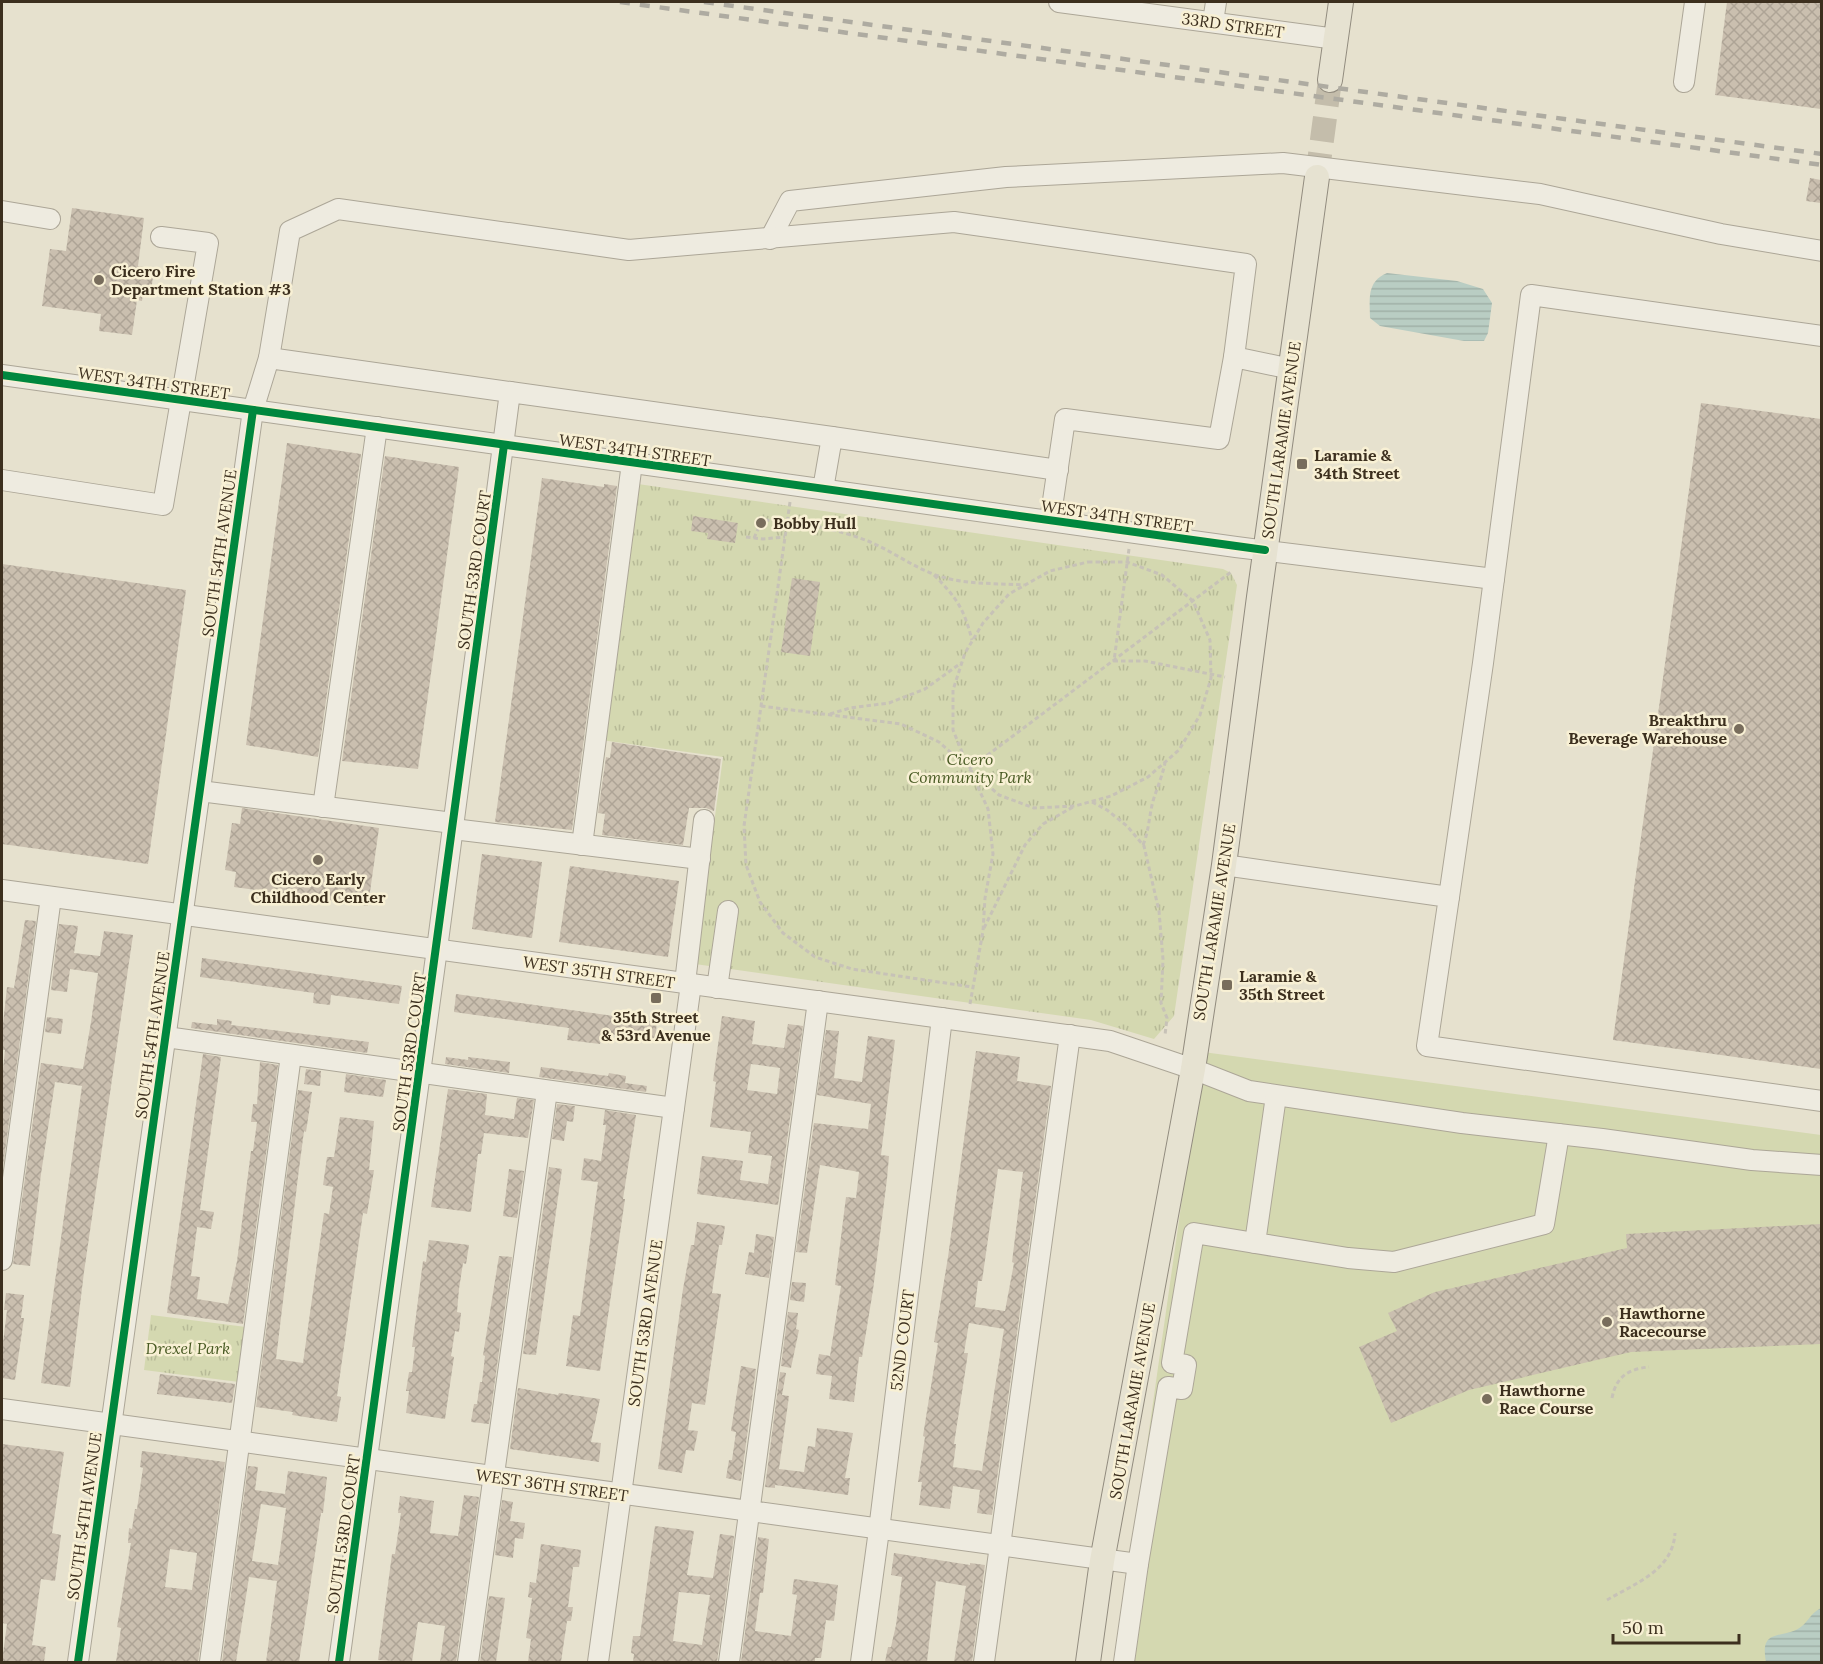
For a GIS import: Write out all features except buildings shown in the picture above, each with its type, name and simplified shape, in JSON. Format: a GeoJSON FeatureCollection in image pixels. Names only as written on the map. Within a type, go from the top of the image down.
{"type":"FeatureCollection","features":[{"type":"Feature","properties":{"kind":"main road"},"geometry":{"type":"LineString","coordinates":[[1330,80],[1341,2]]}},
{"type":"Feature","properties":{"kind":"main road","name":"SOUTH LARAMIE AVENUE"},"geometry":{"type":"LineString","coordinates":[[1088,1662],[1102,1561],[1192,1069],[1224,865],[1317,177]]}},
{"type":"Feature","properties":{"kind":"street","name":"33RD STREET"},"geometry":{"type":"LineString","coordinates":[[1059,2],[1085,3],[1336,39]]}},
{"type":"Feature","properties":{"kind":"street"},"geometry":{"type":"LineString","coordinates":[[1213,22],[1216,2]]}},
{"type":"Feature","properties":{"kind":"street"},"geometry":{"type":"LineString","coordinates":[[1684,82],[1695,2]]}},
{"type":"Feature","properties":{"kind":"street"},"geometry":{"type":"LineString","coordinates":[[770,238],[790,201],[1006,177],[1283,163],[1540,194],[1721,234],[1821,251]]}},
{"type":"Feature","properties":{"kind":"street","name":"SOUTH 54TH AVENUE"},"geometry":{"type":"LineString","coordinates":[[78,1662],[253,410],[269,358],[290,231],[338,209],[629,250],[770,238]]}},
{"type":"Feature","properties":{"kind":"street"},"geometry":{"type":"LineString","coordinates":[[2,211],[50,219]]}},
{"type":"Feature","properties":{"kind":"street"},"geometry":{"type":"LineString","coordinates":[[770,238],[954,222],[1246,264],[1219,439],[1065,419],[1050,521]]}},
{"type":"Feature","properties":{"kind":"street"},"geometry":{"type":"LineString","coordinates":[[2,480],[163,505],[208,243],[161,237]]}},
{"type":"Feature","properties":{"kind":"street"},"geometry":{"type":"LineString","coordinates":[[1821,336],[1531,295],[1494,579],[1427,1046],[1821,1101]]}},
{"type":"Feature","properties":{"kind":"street"},"geometry":{"type":"LineString","coordinates":[[1233,357],[1291,369]]}},
{"type":"Feature","properties":{"kind":"street"},"geometry":{"type":"LineString","coordinates":[[269,358],[1058,471]]}},
{"type":"Feature","properties":{"kind":"street","name":"WEST 34TH STREET"},"geometry":{"type":"LineString","coordinates":[[2,375],[1050,521],[1494,579]]}},
{"type":"Feature","properties":{"kind":"street","name":"SOUTH 53RD COURT"},"geometry":{"type":"LineString","coordinates":[[339,1662],[437,949],[510,392]]}},
{"type":"Feature","properties":{"kind":"street"},"geometry":{"type":"LineString","coordinates":[[323,807],[376,428]]}},
{"type":"Feature","properties":{"kind":"street"},"geometry":{"type":"LineString","coordinates":[[823,489],[832,437]]}},
{"type":"Feature","properties":{"kind":"street"},"geometry":{"type":"LineString","coordinates":[[582,845],[632,463]]}},
{"type":"Feature","properties":{"kind":"street"},"geometry":{"type":"LineString","coordinates":[[200,791],[582,845],[700,859]]}},
{"type":"Feature","properties":{"kind":"street","name":"SOUTH 53RD AVENUE"},"geometry":{"type":"LineString","coordinates":[[598,1662],[674,1108],[704,820]]}},
{"type":"Feature","properties":{"kind":"street"},"geometry":{"type":"LineString","coordinates":[[1224,865],[1449,897]]}},
{"type":"Feature","properties":{"kind":"street","name":"WEST 35TH STREET"},"geometry":{"type":"LineString","coordinates":[[2,890],[1110,1041],[1249,1091],[1276,1096],[1462,1123],[1752,1160],[1821,1165]]}},
{"type":"Feature","properties":{"kind":"street"},"geometry":{"type":"LineString","coordinates":[[2,1260],[51,897]]}},
{"type":"Feature","properties":{"kind":"street"},"geometry":{"type":"LineString","coordinates":[[717,988],[728,910]]}},
{"type":"Feature","properties":{"kind":"street"},"geometry":{"type":"LineString","coordinates":[[729,1662],[818,1001]]}},
{"type":"Feature","properties":{"kind":"street","name":"52ND COURT"},"geometry":{"type":"LineString","coordinates":[[861,1662],[942,1018]]}},
{"type":"Feature","properties":{"kind":"street"},"geometry":{"type":"LineString","coordinates":[[984,1662],[1070,1035]]}},
{"type":"Feature","properties":{"kind":"street"},"geometry":{"type":"LineString","coordinates":[[166,1037],[674,1108]]}},
{"type":"Feature","properties":{"kind":"street"},"geometry":{"type":"LineString","coordinates":[[210,1662],[291,1055]]}},
{"type":"Feature","properties":{"kind":"street"},"geometry":{"type":"LineString","coordinates":[[468,1662],[547,1090]]}},
{"type":"Feature","properties":{"kind":"street"},"geometry":{"type":"LineString","coordinates":[[1255,1243],[1276,1096]]}},
{"type":"Feature","properties":{"kind":"street"},"geometry":{"type":"LineString","coordinates":[[1124,1662],[1168,1387],[1182,1389],[1186,1365],[1172,1363],[1194,1233],[1348,1258],[1394,1262],[1545,1224],[1559,1134]]}},
{"type":"Feature","properties":{"kind":"street","name":"WEST 36TH STREET"},"geometry":{"type":"LineString","coordinates":[[2,1409],[1102,1561],[1138,1564]]}},
{"type":"Feature","properties":{"kind":"path"},"geometry":{"type":"LineString","coordinates":[[790,500],[744,826],[746,865],[760,902],[783,933],[815,957],[852,969],[972,987]]}},
{"type":"Feature","properties":{"kind":"path"},"geometry":{"type":"LineString","coordinates":[[759,527],[756,524],[758,519],[788,521],[867,541],[933,574],[954,580],[1026,585]]}},
{"type":"Feature","properties":{"kind":"path"},"geometry":{"type":"LineString","coordinates":[[759,527],[765,526],[765,520]]}},
{"type":"Feature","properties":{"kind":"path"},"geometry":{"type":"LineString","coordinates":[[754,538],[759,527]]}},
{"type":"Feature","properties":{"kind":"path"},"geometry":{"type":"LineString","coordinates":[[746,537],[785,537]]}},
{"type":"Feature","properties":{"kind":"path"},"geometry":{"type":"LineString","coordinates":[[1114,661],[1129,547]]}},
{"type":"Feature","properties":{"kind":"path"},"geometry":{"type":"LineString","coordinates":[[970,1004],[993,854],[988,809],[953,730],[953,690],[962,663],[983,623],[1009,594],[1050,571],[1088,562],[1127,562],[1162,575],[1192,601],[1210,640],[1211,674],[1200,715],[1179,750],[1148,777],[1111,796],[1075,806],[1043,824],[1025,845],[983,931]]}},
{"type":"Feature","properties":{"kind":"path"},"geometry":{"type":"LineString","coordinates":[[969,769],[1231,572]]}},
{"type":"Feature","properties":{"kind":"path"},"geometry":{"type":"LineString","coordinates":[[933,574],[952,594],[965,615],[972,642]]}},
{"type":"Feature","properties":{"kind":"path"},"geometry":{"type":"LineString","coordinates":[[1114,661],[1145,661],[1226,677]]}},
{"type":"Feature","properties":{"kind":"path"},"geometry":{"type":"LineString","coordinates":[[829,715],[850,708],[889,703],[916,693],[926,689],[962,663]]}},
{"type":"Feature","properties":{"kind":"path"},"geometry":{"type":"LineString","coordinates":[[761,706],[901,724],[939,742],[999,795],[1034,808],[1075,806]]}},
{"type":"Feature","properties":{"kind":"path"},"geometry":{"type":"LineString","coordinates":[[1143,845],[1166,761]]}},
{"type":"Feature","properties":{"kind":"path"},"geometry":{"type":"LineString","coordinates":[[1091,801],[1127,826],[1143,845],[1159,911],[1163,959],[1161,1003],[1167,1018],[1166,1035]]}},
{"type":"Feature","properties":{"kind":"path"},"geometry":{"type":"LineString","coordinates":[[1612,1398],[1614,1389],[1624,1374],[1635,1368],[1649,1367]]}},
{"type":"Feature","properties":{"kind":"path"},"geometry":{"type":"LineString","coordinates":[[1607,1600],[1662,1567],[1671,1554],[1675,1533]]}},
{"type":"Feature","properties":{"kind":"green space","name":"Cicero Community Park"},"geometry":{"type":"Polygon","coordinates":[[[638,484],[1223,569],[1231,573],[1237,585],[1174,1016],[1154,1039],[1091,1020],[695,964],[723,757],[601,740],[638,484]]]}},
{"type":"Feature","properties":{"kind":"green space","name":"Hawthorne Race Course"},"geometry":{"type":"Polygon","coordinates":[[[1203,1052],[1821,1135],[1821,1662],[1116,1662],[1203,1052]]]}},
{"type":"Feature","properties":{"kind":"green space","name":"Drexel Park"},"geometry":{"type":"Polygon","coordinates":[[[151,1315],[246,1327],[239,1382],[144,1370],[151,1315]]]}},
{"type":"Feature","properties":{"kind":"shaded area"},"geometry":{"type":"Polygon","coordinates":[[[1387,273],[1457,281],[1483,289],[1492,303],[1488,333],[1484,341],[1464,341],[1380,326],[1370,318],[1370,298],[1375,281],[1387,273]]]}},
{"type":"Feature","properties":{"kind":"shaded area"},"geometry":{"type":"Polygon","coordinates":[[[1821,1608],[1821,1662],[1766,1662],[1765,1652],[1768,1640],[1800,1628],[1821,1608]]]}},
{"type":"Feature","properties":{"kind":"tunnel"},"geometry":{"type":"LineString","coordinates":[[1317,177],[1330,80]]}},
{"type":"Feature","properties":{"kind":"railway"},"geometry":{"type":"LineString","coordinates":[[620,2],[1822,165]]}},
{"type":"Feature","properties":{"kind":"railway"},"geometry":{"type":"LineString","coordinates":[[704,2],[1822,154]]}},
{"type":"Feature","properties":{"kind":"cycle path"},"geometry":{"type":"LineString","coordinates":[[2,375],[1265,550]]}},
{"type":"Feature","properties":{"kind":"cycle path"},"geometry":{"type":"LineString","coordinates":[[78,1662],[253,410]]}},
{"type":"Feature","properties":{"kind":"cycle path"},"geometry":{"type":"LineString","coordinates":[[339,1662],[504,445]]}},
{"type":"Feature","properties":{"kind":"place","name":"Cicero Fire Department Station #3"},"geometry":{"type":"Point","coordinates":[99,280]}},
{"type":"Feature","properties":{"kind":"place","name":"Laramie & 34th Street"},"geometry":{"type":"Point","coordinates":[1302,464]}},
{"type":"Feature","properties":{"kind":"place","name":"Bobby Hull"},"geometry":{"type":"Point","coordinates":[761,523]}},
{"type":"Feature","properties":{"kind":"place","name":"Breakthru Beverage Warehouse"},"geometry":{"type":"Point","coordinates":[1739,729]}},
{"type":"Feature","properties":{"kind":"place","name":"Cicero Early Childhood Center"},"geometry":{"type":"Point","coordinates":[318,860]}},
{"type":"Feature","properties":{"kind":"place","name":"Laramie & 35th Street"},"geometry":{"type":"Point","coordinates":[1227,985]}},
{"type":"Feature","properties":{"kind":"place","name":"35th Street & 53rd Avenue"},"geometry":{"type":"Point","coordinates":[656,998]}},
{"type":"Feature","properties":{"kind":"place","name":"Hawthorne Racecourse"},"geometry":{"type":"Point","coordinates":[1607,1322]}},
{"type":"Feature","properties":{"kind":"place","name":"Hawthorne Race Course"},"geometry":{"type":"Point","coordinates":[1487,1399]}}]}
